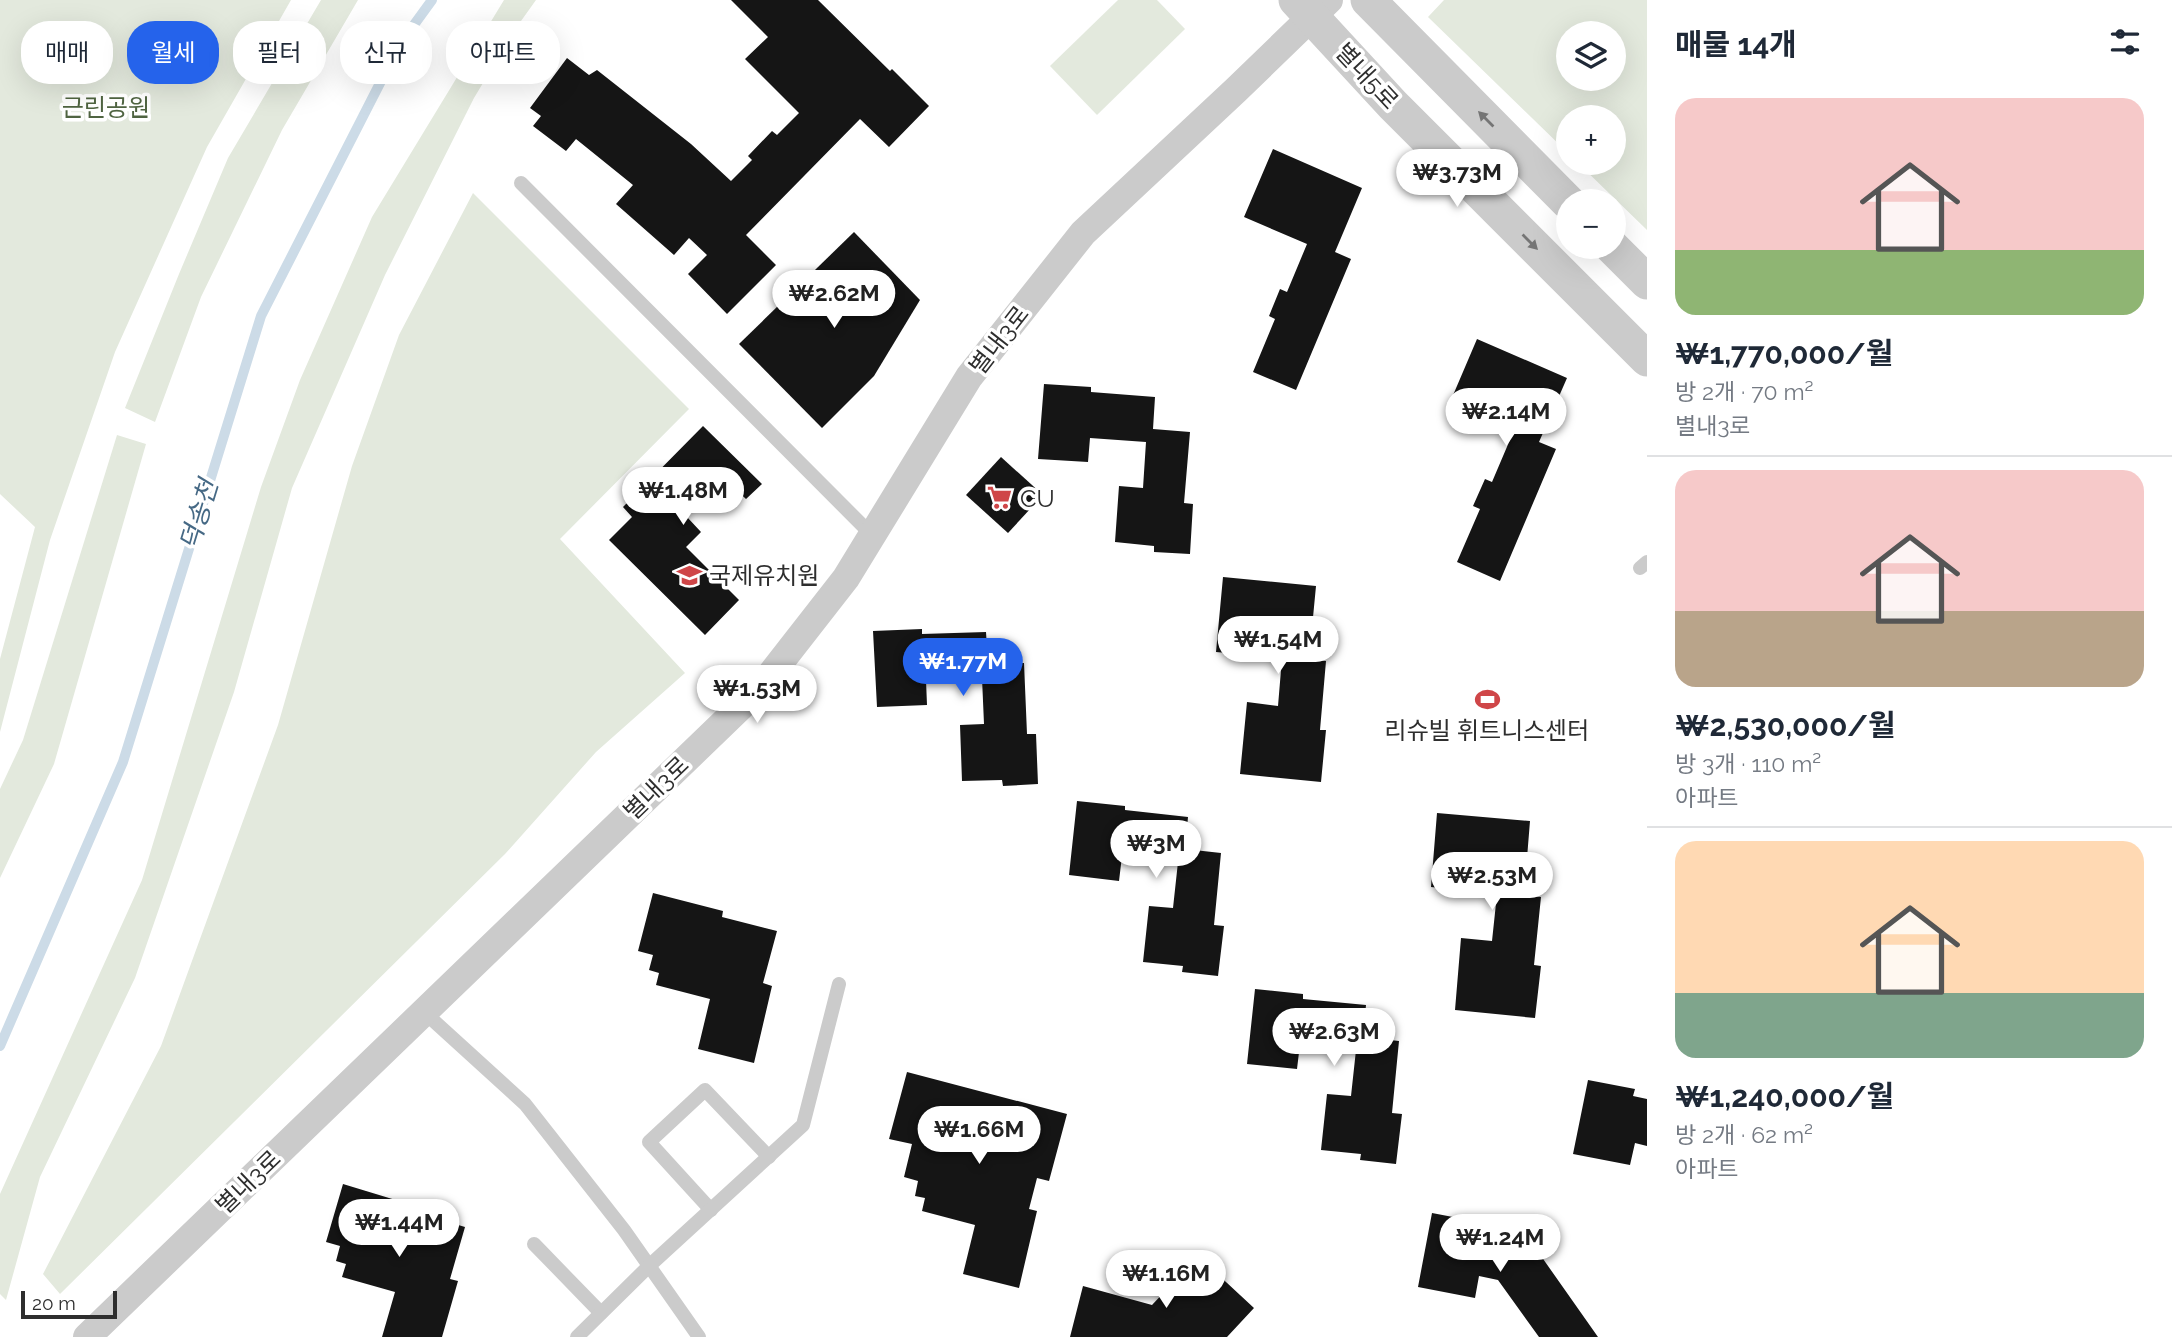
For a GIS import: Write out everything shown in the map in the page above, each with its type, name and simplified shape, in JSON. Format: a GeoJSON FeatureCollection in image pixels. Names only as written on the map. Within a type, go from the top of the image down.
{"type":"FeatureCollection","features":[{"type":"Feature","properties":{"kind":"street"},"geometry":{"type":"LineString","coordinates":[[1368,0],[1556,190]]}},
{"type":"Feature","properties":{"kind":"street","name":"별내5로"},"geometry":{"type":"LineString","coordinates":[[1312,6],[1393,105],[1647,359]]}},
{"type":"Feature","properties":{"kind":"street","name":"별내3로"},"geometry":{"type":"LineString","coordinates":[[89,1335],[761,687],[846,578],[969,377],[1083,233],[1236,90],[1312,6]]}},
{"type":"Feature","properties":{"kind":"street"},"geometry":{"type":"LineString","coordinates":[[1624,259],[1647,282]]}},
{"type":"Feature","properties":{"kind":"lane"},"geometry":{"type":"LineString","coordinates":[[521,183],[872,535]]}},
{"type":"Feature","properties":{"kind":"lane"},"geometry":{"type":"LineString","coordinates":[[577,1337],[649,1266],[803,1125],[839,984]]}},
{"type":"Feature","properties":{"kind":"lane"},"geometry":{"type":"LineString","coordinates":[[424,1012],[525,1104],[624,1230],[699,1337]]}},
{"type":"Feature","properties":{"kind":"lane"},"geometry":{"type":"LineString","coordinates":[[711,1210],[649,1142],[705,1090],[769,1157]]}},
{"type":"Feature","properties":{"kind":"lane"},"geometry":{"type":"LineString","coordinates":[[534,1244],[601,1313]]}},
{"type":"Feature","properties":{"kind":"green space","name":"근린공원"},"geometry":{"type":"Polygon","coordinates":[[[0,0],[291,0],[279,21],[233,21],[233,84],[243,84],[207,147],[115,352],[50,540],[0,732],[0,659],[35,527],[0,494],[0,0]]]}},
{"type":"Feature","properties":{"kind":"green space"},"geometry":{"type":"Polygon","coordinates":[[[321,0],[358,0],[346,21],[340,21],[340,31],[326,55],[326,21],[309,21],[321,0]]]}},
{"type":"Feature","properties":{"kind":"green space"},"geometry":{"type":"Polygon","coordinates":[[[504,0],[536,0],[521,21],[491,21],[504,0]]]}},
{"type":"Feature","properties":{"kind":"green space"},"geometry":{"type":"Polygon","coordinates":[[[1118,0],[1157,0],[1185,29],[1097,115],[1050,66],[1118,0]]]}},
{"type":"Feature","properties":{"kind":"green space"},"geometry":{"type":"Polygon","coordinates":[[[1444,0],[1647,0],[1647,230],[1626,210],[1626,189],[1605,189],[1590,175],[1626,175],[1626,105],[1556,105],[1556,141],[1428,17],[1444,0]]]}},
{"type":"Feature","properties":{"kind":"green space"},"geometry":{"type":"Polygon","coordinates":[[[272,84],[309,84],[282,130],[201,297],[155,422],[125,408],[228,158],[272,84]]]}},
{"type":"Feature","properties":{"kind":"green space"},"geometry":{"type":"Polygon","coordinates":[[[453,84],[482,84],[385,275],[292,488],[234,692],[135,978],[40,1177],[6,1300],[0,1294],[0,1194],[142,880],[261,487],[300,380],[372,217],[453,84]]]}},
{"type":"Feature","properties":{"kind":"green space"},"geometry":{"type":"Polygon","coordinates":[[[473,193],[689,409],[560,539],[685,673],[596,752],[505,854],[60,1294],[43,1274],[161,1046],[278,725],[352,466],[399,335],[473,193]]]}},
{"type":"Feature","properties":{"kind":"green space"},"geometry":{"type":"Polygon","coordinates":[[[117,435],[146,444],[54,764],[0,878],[0,789],[23,740],[117,435]]]}},
{"type":"Feature","properties":{"kind":"building"},"geometry":{"type":"Polygon","coordinates":[[[731,0],[818,0],[929,106],[889,147],[860,119],[746,235],[776,265],[727,314],[688,274],[707,255],[689,238],[674,255],[616,204],[633,185],[576,139],[566,151],[533,126],[541,116],[530,108],[548,84],[560,84],[560,67],[567,58],[589,75],[597,70],[691,144],[731,181],[752,160],[748,156],[772,131],[777,135],[799,113],[745,59],[768,37],[731,0]]]}},
{"type":"Feature","properties":{"kind":"building"},"geometry":{"type":"Polygon","coordinates":[[[1273,149],[1362,188],[1335,252],[1351,259],[1296,390],[1253,372],[1275,319],[1269,316],[1280,289],[1287,292],[1307,244],[1244,217],[1273,149]]]}},
{"type":"Feature","properties":{"kind":"building"},"geometry":{"type":"Polygon","coordinates":[[[854,232],[920,300],[874,376],[822,428],[739,344],[854,232]]]}},
{"type":"Feature","properties":{"kind":"building"},"geometry":{"type":"Polygon","coordinates":[[[1477,339],[1567,378],[1539,442],[1556,449],[1500,581],[1457,562],[1480,509],[1473,506],[1485,479],[1492,482],[1512,435],[1448,407],[1477,339]]]}},
{"type":"Feature","properties":{"kind":"building"},"geometry":{"type":"Polygon","coordinates":[[[1044,384],[1091,387],[1091,392],[1155,397],[1153,429],[1190,432],[1184,503],[1193,504],[1190,554],[1154,552],[1154,546],[1115,542],[1119,486],[1143,488],[1146,442],[1090,438],[1088,462],[1038,459],[1044,384]]]}},
{"type":"Feature","properties":{"kind":"building"},"geometry":{"type":"Polygon","coordinates":[[[703,426],[762,484],[746,499],[725,479],[687,517],[701,532],[686,547],[739,600],[705,635],[609,540],[632,517],[623,507],[703,426]]]}},
{"type":"Feature","properties":{"kind":"building"},"geometry":{"type":"Polygon","coordinates":[[[1001,457],[1043,495],[1008,533],[966,495],[1001,457]]]}},
{"type":"Feature","properties":{"kind":"building"},"geometry":{"type":"Polygon","coordinates":[[[1223,577],[1316,586],[1309,659],[1326,661],[1320,730],[1326,730],[1321,782],[1240,774],[1247,702],[1278,706],[1282,658],[1216,652],[1223,577]]]}},
{"type":"Feature","properties":{"kind":"building"},"geometry":{"type":"Polygon","coordinates":[[[922,629],[922,634],[986,632],[988,664],[1024,663],[1027,734],[1036,734],[1038,784],[1003,786],[1002,780],[962,781],[960,725],[984,724],[982,678],[926,680],[927,705],[877,707],[873,631],[922,629]]]}},
{"type":"Feature","properties":{"kind":"building"},"geometry":{"type":"Polygon","coordinates":[[[1077,801],[1188,817],[1185,849],[1221,853],[1214,925],[1224,926],[1218,976],[1182,972],[1183,966],[1143,962],[1149,906],[1173,908],[1178,862],[1122,856],[1119,881],[1069,875],[1077,801]]]}},
{"type":"Feature","properties":{"kind":"building"},"geometry":{"type":"Polygon","coordinates":[[[1437,813],[1530,821],[1524,895],[1541,897],[1534,965],[1541,966],[1535,1018],[1455,1010],[1461,938],[1492,941],[1497,894],[1431,887],[1437,813]]]}},
{"type":"Feature","properties":{"kind":"building"},"geometry":{"type":"Polygon","coordinates":[[[653,893],[723,911],[722,917],[777,931],[763,983],[772,986],[754,1063],[698,1049],[710,999],[656,985],[659,973],[649,970],[653,955],[638,951],[653,893]]]}},
{"type":"Feature","properties":{"kind":"building"},"geometry":{"type":"Polygon","coordinates":[[[1255,989],[1303,994],[1303,999],[1366,1005],[1363,1037],[1399,1041],[1392,1113],[1402,1114],[1396,1164],[1360,1160],[1361,1154],[1321,1150],[1327,1094],[1351,1096],[1356,1050],[1300,1044],[1297,1069],[1247,1064],[1255,989]]]}},
{"type":"Feature","properties":{"kind":"building"},"geometry":{"type":"Polygon","coordinates":[[[907,1072],[1067,1114],[1049,1181],[1037,1178],[1029,1209],[1037,1211],[1019,1288],[963,1274],[975,1225],[922,1211],[925,1198],[915,1196],[918,1181],[904,1177],[912,1144],[889,1139],[907,1072]]]}},
{"type":"Feature","properties":{"kind":"building"},"geometry":{"type":"Polygon","coordinates":[[[1588,1080],[1635,1089],[1633,1096],[1647,1099],[1647,1146],[1635,1143],[1630,1165],[1573,1154],[1588,1080]]]}},
{"type":"Feature","properties":{"kind":"building"},"geometry":{"type":"Polygon","coordinates":[[[343,1184],[412,1205],[411,1211],[465,1227],[450,1279],[458,1281],[442,1337],[382,1337],[395,1292],[342,1277],[346,1264],[336,1261],[340,1246],[326,1242],[343,1184]]]}},
{"type":"Feature","properties":{"kind":"building"},"geometry":{"type":"Polygon","coordinates":[[[1432,1213],[1479,1222],[1478,1229],[1544,1241],[1541,1256],[1598,1337],[1539,1337],[1498,1280],[1479,1276],[1475,1298],[1418,1287],[1432,1213]]]}},
{"type":"Feature","properties":{"kind":"building"},"geometry":{"type":"Polygon","coordinates":[[[1198,1256],[1254,1308],[1227,1337],[1070,1337],[1083,1286],[1152,1305],[1198,1256]]]}},
{"type":"Feature","properties":{"kind":"waterway","name":"덕송천"},"geometry":{"type":"LineString","coordinates":[[0,1046],[123,762],[261,316],[400,44],[432,0]]}},
{"type":"Feature","properties":{"kind":"place","name":"CU"},"geometry":{"type":"Point","coordinates":[1000,498]}},
{"type":"Feature","properties":{"kind":"place","name":"국제유치원"},"geometry":{"type":"Point","coordinates":[689,575]}},
{"type":"Feature","properties":{"kind":"place","name":"리슈빌 휘트니스센터"},"geometry":{"type":"Point","coordinates":[1487,699]}}]}
